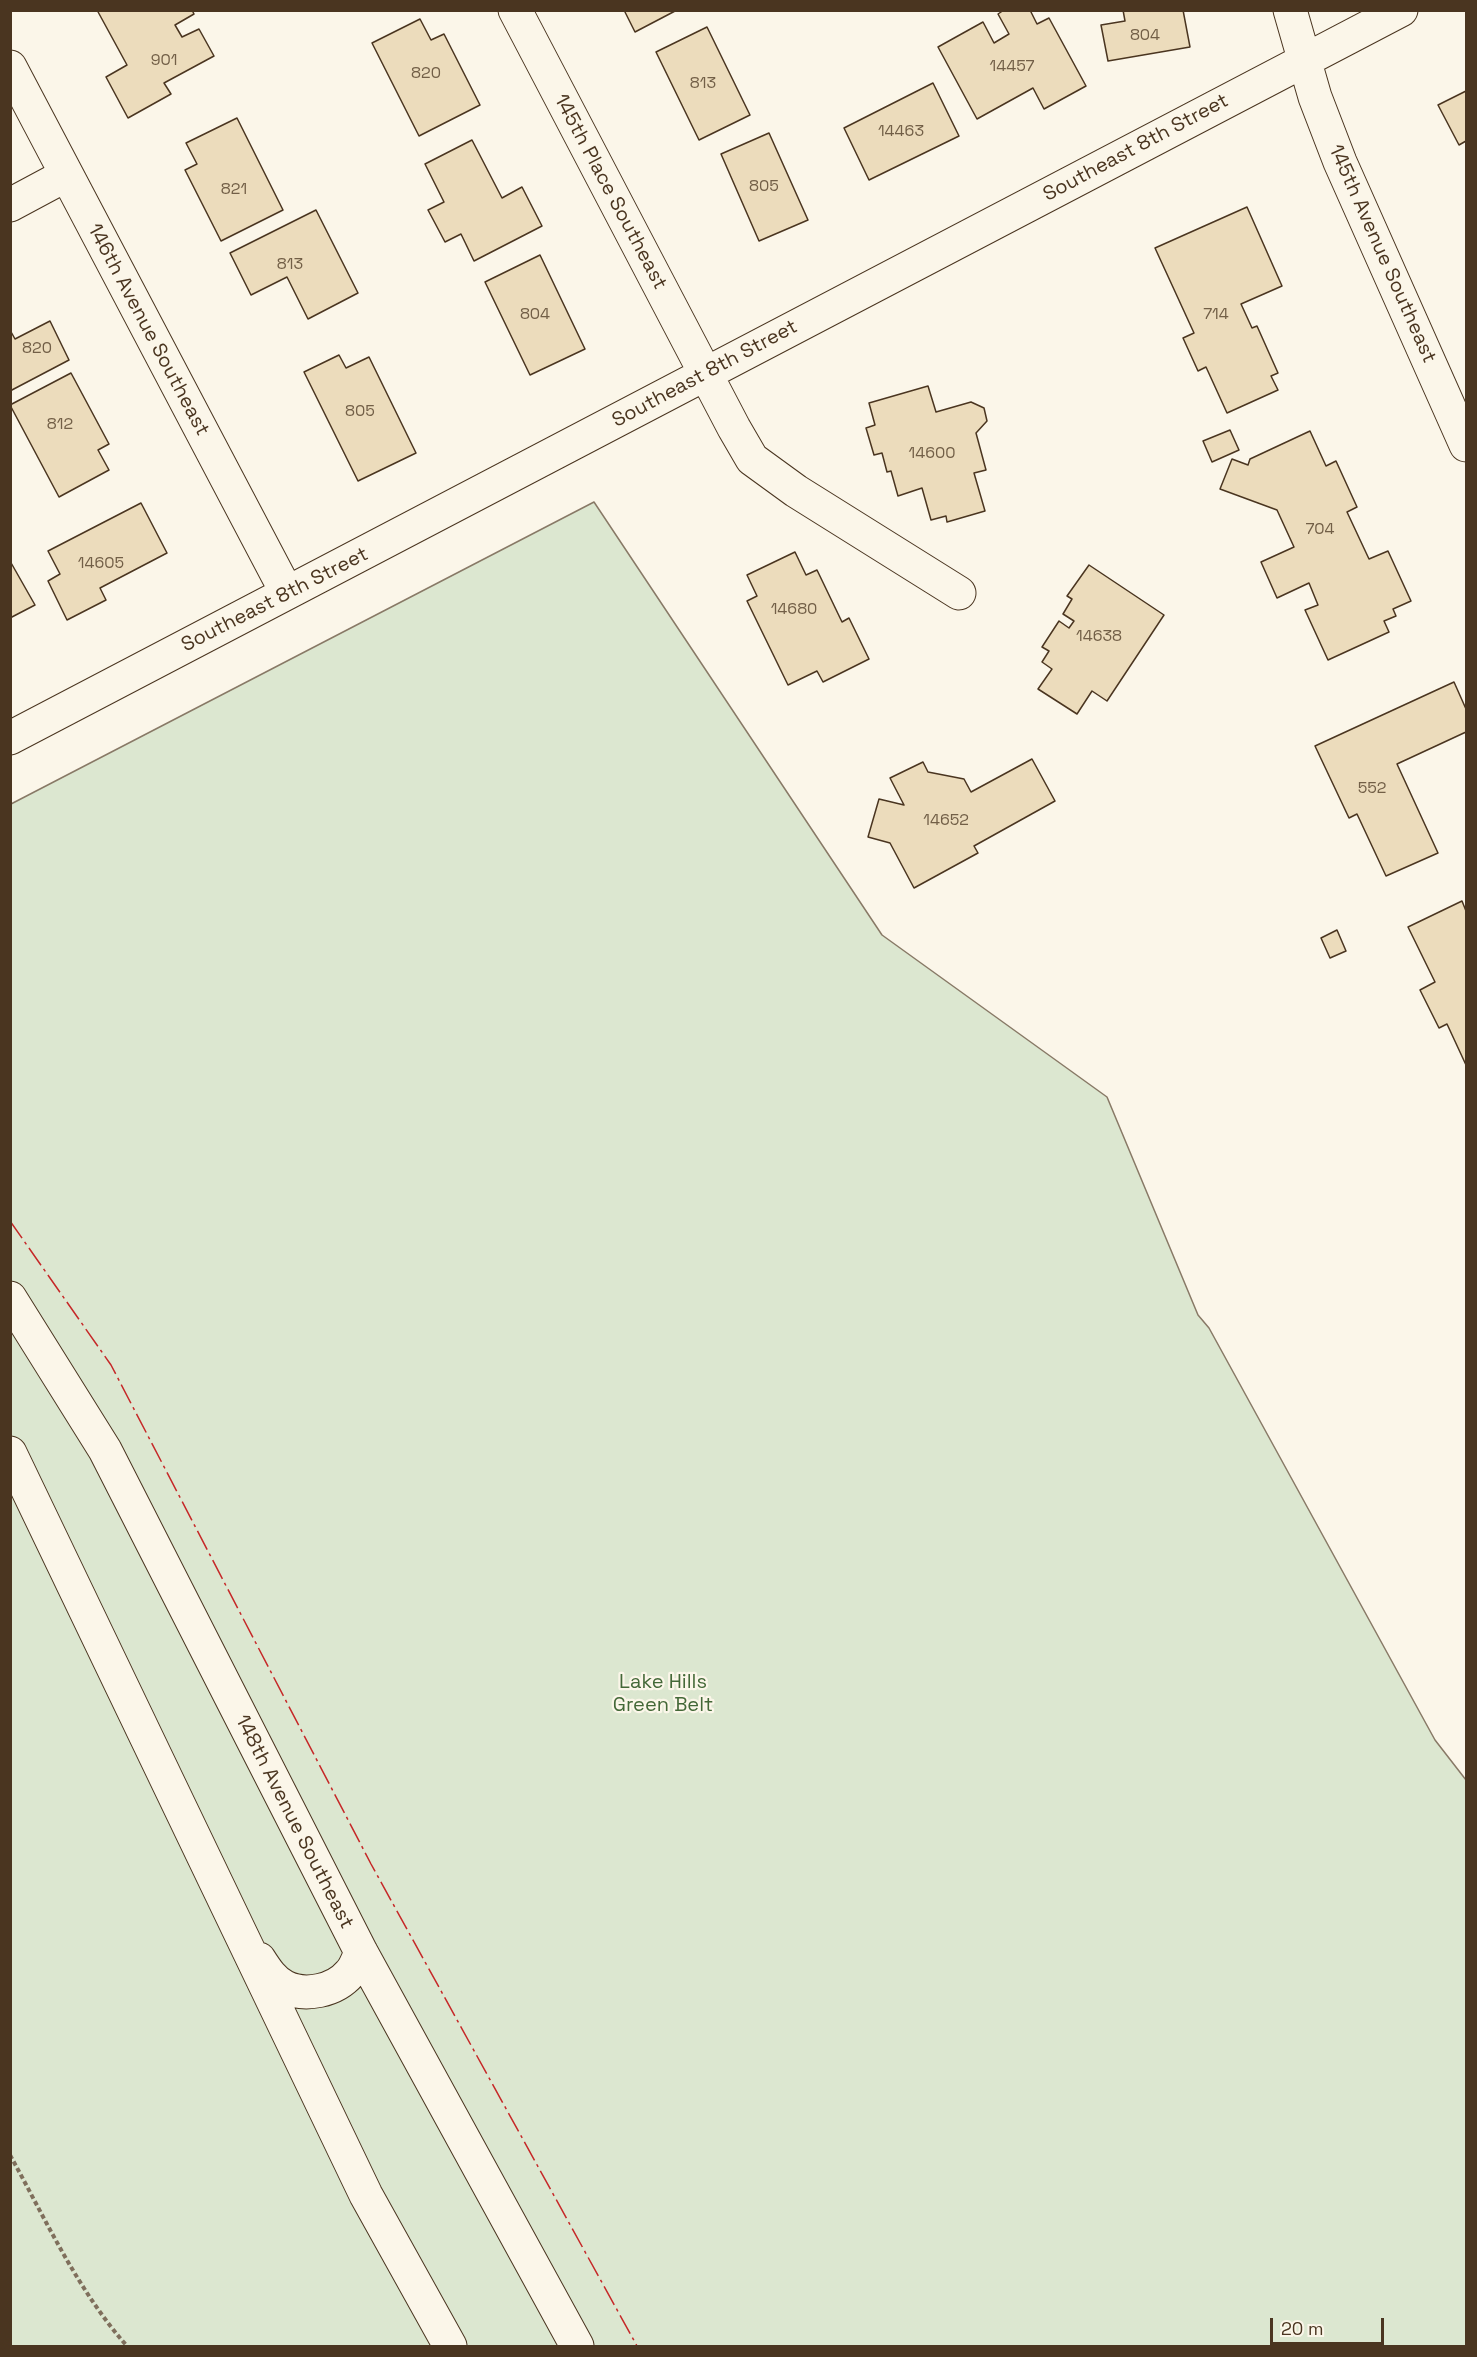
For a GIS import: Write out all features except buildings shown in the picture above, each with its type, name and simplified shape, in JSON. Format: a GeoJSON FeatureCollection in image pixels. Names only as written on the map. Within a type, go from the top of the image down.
{"type":"FeatureCollection","features":[{"type":"Feature","properties":{"kind":"street","name":"145th Place Southeast"},"geometry":{"type":"LineString","coordinates":[[515,10],[752,459],[796,491],[959,593]]}},
{"type":"Feature","properties":{"kind":"street","name":"145th Avenue Southeast"},"geometry":{"type":"LineString","coordinates":[[1290,10],[1303,61],[1340,162],[1467,445]]}},
{"type":"Feature","properties":{"kind":"street","name":"Southeast 8th Street"},"geometry":{"type":"LineString","coordinates":[[10,738],[1401,10]]}},
{"type":"Feature","properties":{"kind":"street","name":"146th Avenue Southeast"},"geometry":{"type":"LineString","coordinates":[[10,67],[287,593]]}},
{"type":"Feature","properties":{"kind":"street"},"geometry":{"type":"LineString","coordinates":[[10,206],[66,175]]}},
{"type":"Feature","properties":{"kind":"street","name":"148th Avenue Southeast"},"geometry":{"type":"LineString","coordinates":[[10,1298],[105,1450],[361,1953],[577,2346]]}},
{"type":"Feature","properties":{"kind":"street"},"geometry":{"type":"LineString","coordinates":[[10,1453],[18,1485],[366,2195],[450,2346]]}},
{"type":"Feature","properties":{"kind":"street"},"geometry":{"type":"LineString","coordinates":[[232,1920],[271,1977],[286,1988],[307,1993],[332,1987],[350,1973],[361,1953]]}},
{"type":"Feature","properties":{"kind":"path"},"geometry":{"type":"LineString","coordinates":[[10,2155],[75,2274],[112,2329],[127,2346]]}},
{"type":"Feature","properties":{"kind":"green space","name":"Lake Hills Green Belt"},"geometry":{"type":"Polygon","coordinates":[[[594,502],[882,935],[1107,1097],[1198,1315],[1209,1328],[1435,1740],[1466,1780],[1466,2346],[11,2346],[11,804],[594,502]]]}},
{"type":"Feature","properties":{"kind":"power"},"geometry":{"type":"LineString","coordinates":[[10,1221],[111,1365],[371,1864],[637,2346]]}}]}
